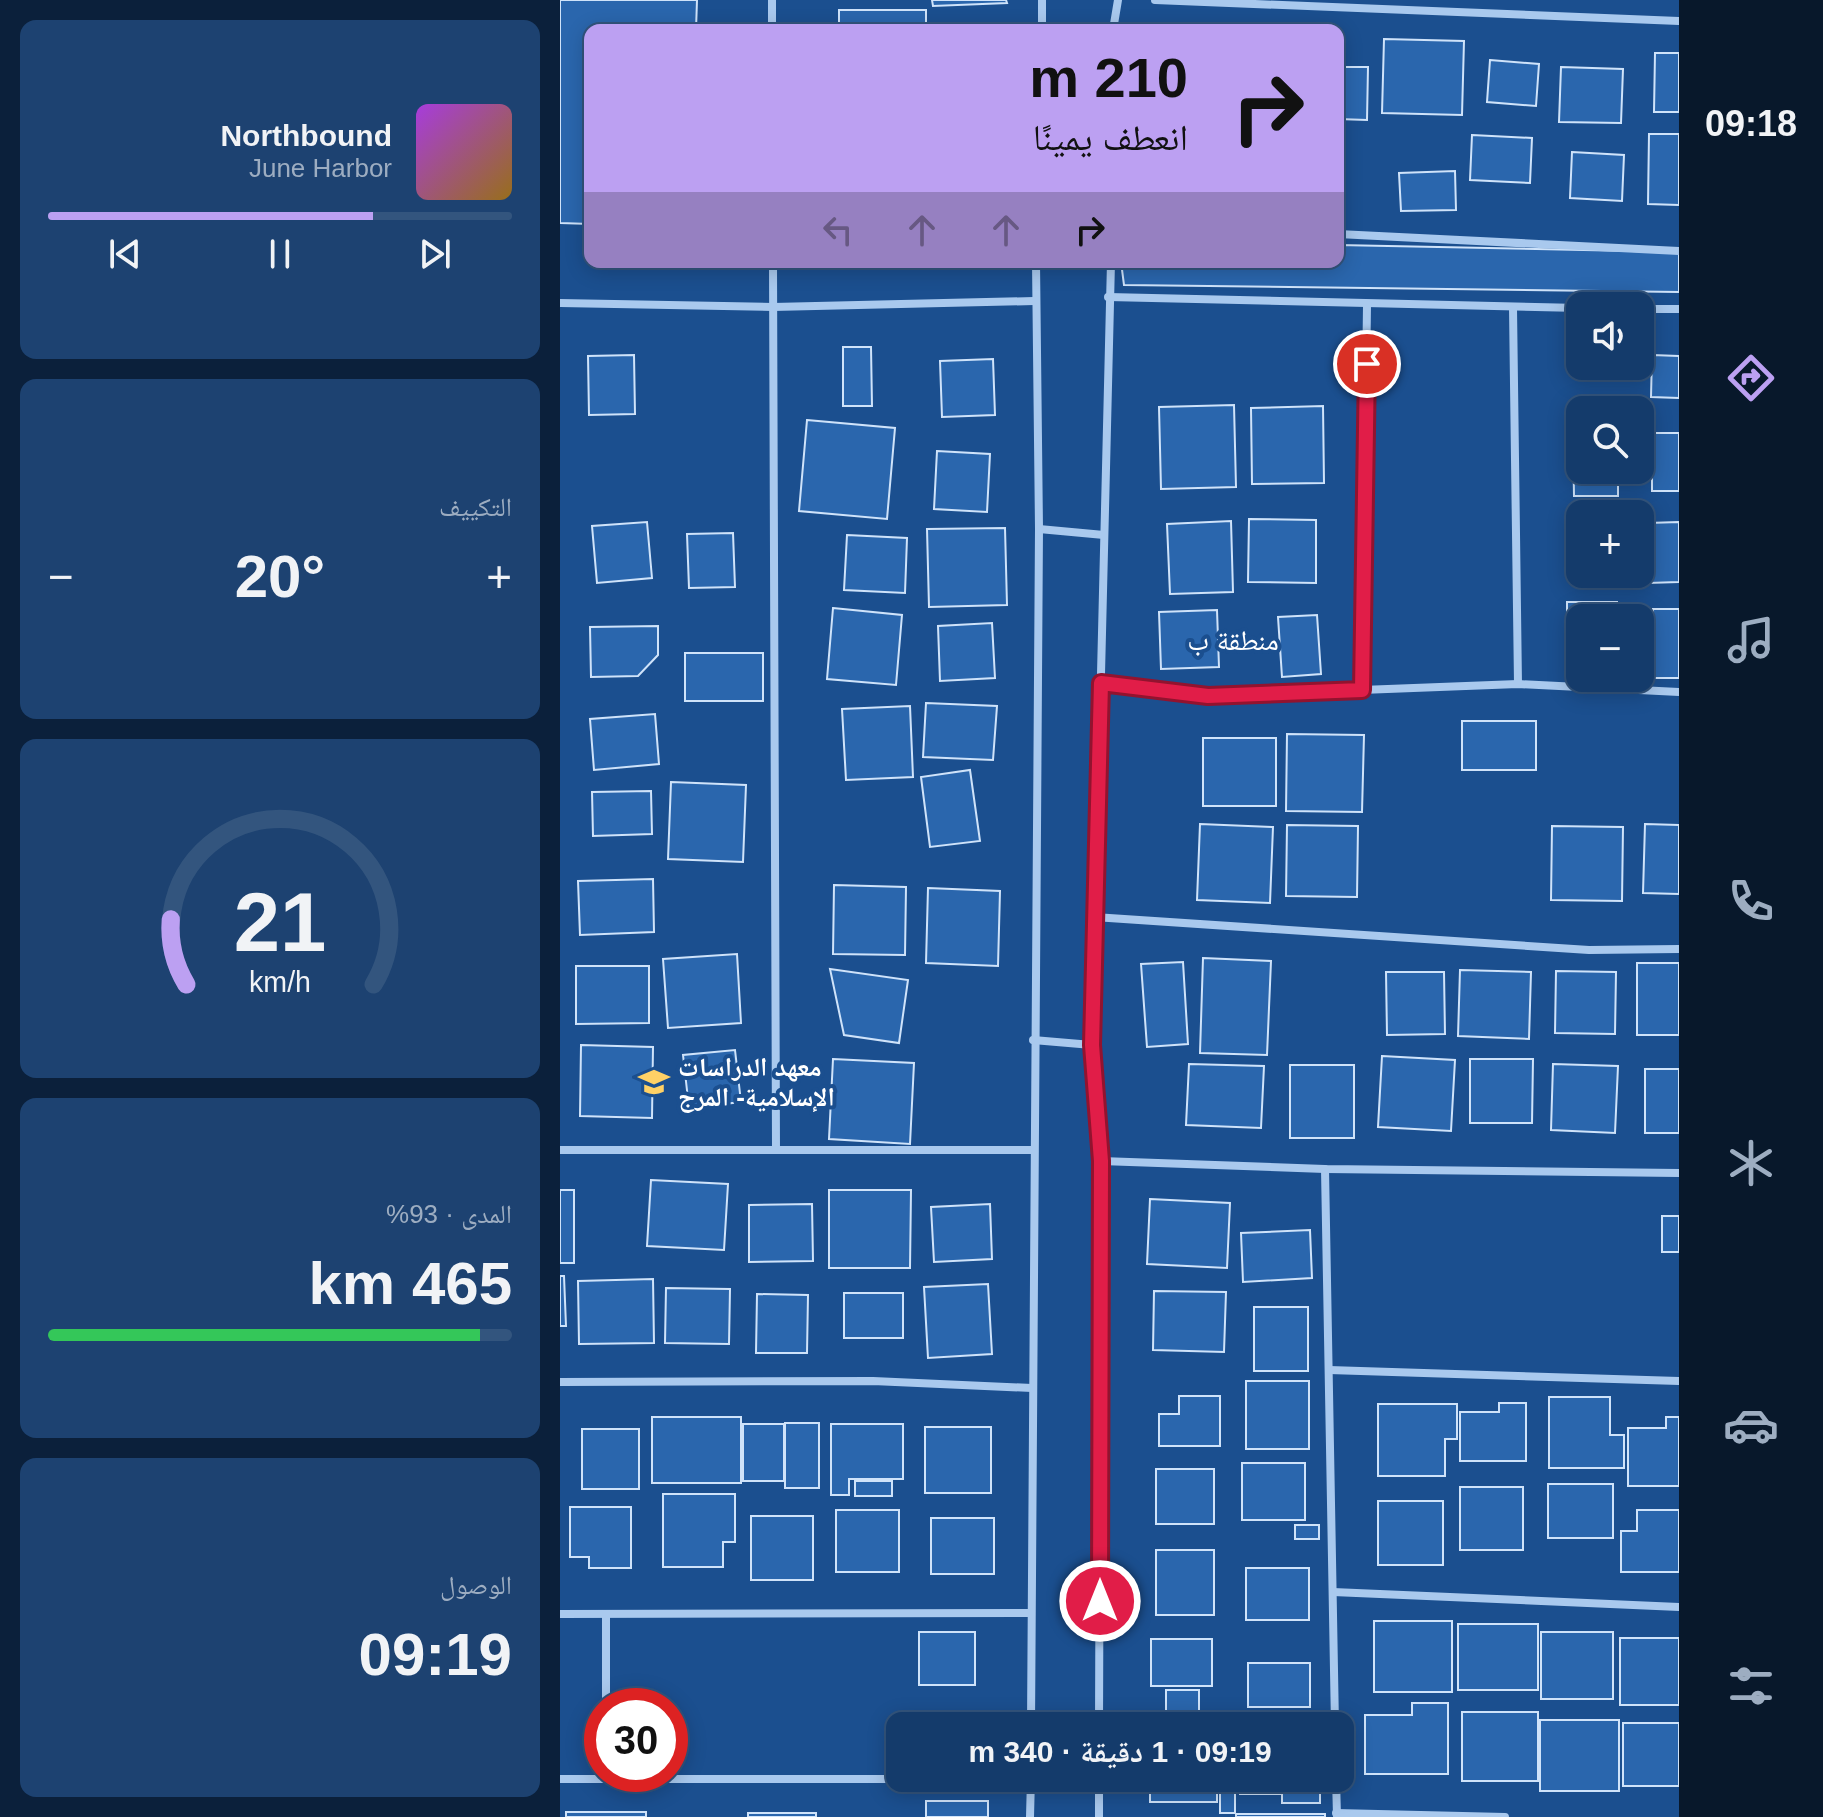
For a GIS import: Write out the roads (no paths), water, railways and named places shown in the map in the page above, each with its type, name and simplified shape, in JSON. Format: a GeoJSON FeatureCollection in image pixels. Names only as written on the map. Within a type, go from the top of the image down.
{"type":"FeatureCollection","features":[{"type":"Feature","properties":{"kind":"street"},"geometry":{"type":"LineString","coordinates":[[772,0],[772,24]]}},
{"type":"Feature","properties":{"kind":"street"},"geometry":{"type":"LineString","coordinates":[[1042,0],[1042,24]]}},
{"type":"Feature","properties":{"kind":"street"},"geometry":{"type":"LineString","coordinates":[[1114,24],[1118,0]]}},
{"type":"Feature","properties":{"kind":"street"},"geometry":{"type":"LineString","coordinates":[[1155,0],[1679,21]]}},
{"type":"Feature","properties":{"kind":"street"},"geometry":{"type":"LineString","coordinates":[[1344,234],[1679,251]]}},
{"type":"Feature","properties":{"kind":"street"},"geometry":{"type":"LineString","coordinates":[[773,268],[776,1149]]}},
{"type":"Feature","properties":{"kind":"street"},"geometry":{"type":"LineString","coordinates":[[1031,1712],[1033,1040],[1039,529],[1036,268]]}},
{"type":"Feature","properties":{"kind":"street"},"geometry":{"type":"LineString","coordinates":[[1099,1712],[1101,1161],[1092,1045],[1110,268]]}},
{"type":"Feature","properties":{"kind":"street"},"geometry":{"type":"LineString","coordinates":[[1108,297],[1566,308]]}},
{"type":"Feature","properties":{"kind":"street"},"geometry":{"type":"LineString","coordinates":[[560,303],[773,307],[1034,301]]}},
{"type":"Feature","properties":{"kind":"street"},"geometry":{"type":"LineString","coordinates":[[1362,690],[1367,305]]}},
{"type":"Feature","properties":{"kind":"street"},"geometry":{"type":"LineString","coordinates":[[1513,308],[1518,684]]}},
{"type":"Feature","properties":{"kind":"street"},"geometry":{"type":"LineString","coordinates":[[1654,309],[1679,309]]}},
{"type":"Feature","properties":{"kind":"street"},"geometry":{"type":"LineString","coordinates":[[1039,529],[1104,535]]}},
{"type":"Feature","properties":{"kind":"street"},"geometry":{"type":"LineString","coordinates":[[1101,683],[1208,696],[1518,684],[1679,692]]}},
{"type":"Feature","properties":{"kind":"street"},"geometry":{"type":"LineString","coordinates":[[1094,917],[1589,950],[1679,949]]}},
{"type":"Feature","properties":{"kind":"street"},"geometry":{"type":"LineString","coordinates":[[1033,1040],[1092,1045]]}},
{"type":"Feature","properties":{"kind":"street"},"geometry":{"type":"LineString","coordinates":[[560,1150],[1033,1150]]}},
{"type":"Feature","properties":{"kind":"street"},"geometry":{"type":"LineString","coordinates":[[1101,1161],[1325,1169],[1679,1173]]}},
{"type":"Feature","properties":{"kind":"street"},"geometry":{"type":"LineString","coordinates":[[1325,1169],[1335,1712]]}},
{"type":"Feature","properties":{"kind":"street"},"geometry":{"type":"LineString","coordinates":[[1329,1370],[1679,1381]]}},
{"type":"Feature","properties":{"kind":"street"},"geometry":{"type":"LineString","coordinates":[[560,1382],[873,1381],[1032,1388]]}},
{"type":"Feature","properties":{"kind":"street"},"geometry":{"type":"LineString","coordinates":[[1333,1592],[1679,1607]]}},
{"type":"Feature","properties":{"kind":"street"},"geometry":{"type":"LineString","coordinates":[[560,1614],[1031,1613]]}},
{"type":"Feature","properties":{"kind":"street"},"geometry":{"type":"LineString","coordinates":[[606,1614],[606,1688]]}},
{"type":"Feature","properties":{"kind":"street"},"geometry":{"type":"LineString","coordinates":[[688,1776],[886,1777]]}},
{"type":"Feature","properties":{"kind":"street"},"geometry":{"type":"LineString","coordinates":[[560,1779],[584,1777]]}},
{"type":"Feature","properties":{"kind":"street"},"geometry":{"type":"LineString","coordinates":[[1030,1817],[1031,1792]]}},
{"type":"Feature","properties":{"kind":"street"},"geometry":{"type":"LineString","coordinates":[[1099,1792],[1099,1817]]}},
{"type":"Feature","properties":{"kind":"street"},"geometry":{"type":"LineString","coordinates":[[1336,1792],[1336,1815],[1505,1817]]}},
{"type":"Feature","properties":{"kind":"place","name":"معهد الدراسات الإسلامية- المرج"},"geometry":{"type":"Point","coordinates":[654,1082]}},
{"type":"Feature","properties":{"kind":"district","name":"منطقة ب"},"geometry":{"type":"Point","coordinates":[1233,640]}}]}
